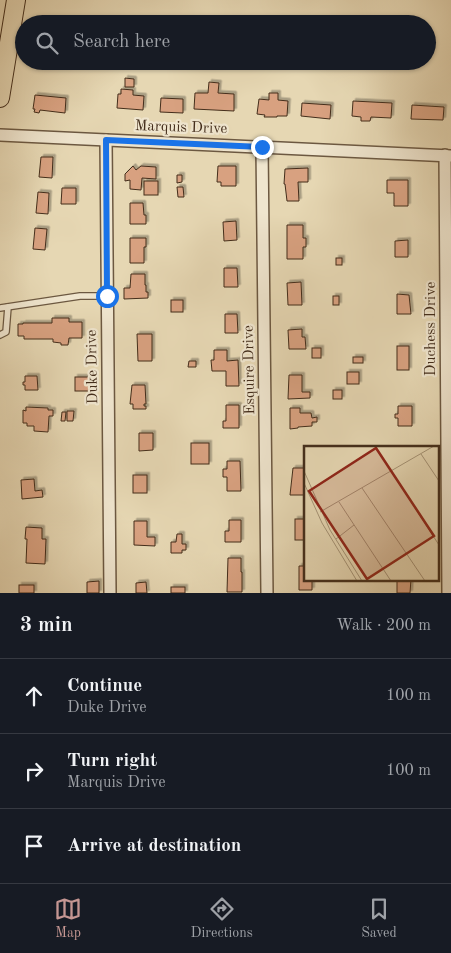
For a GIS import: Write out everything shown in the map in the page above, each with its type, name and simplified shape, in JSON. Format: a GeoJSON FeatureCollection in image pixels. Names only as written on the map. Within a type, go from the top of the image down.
{"type":"FeatureCollection","features":[{"type":"Feature","properties":{"kind":"main road"},"geometry":{"type":"LineString","coordinates":[[0,98],[16,0]]}},
{"type":"Feature","properties":{"kind":"street","name":"Marquis Drive"},"geometry":{"type":"LineString","coordinates":[[0,135],[448,156]]}},
{"type":"Feature","properties":{"kind":"street","name":"Duke Drive"},"geometry":{"type":"LineString","coordinates":[[106,140],[110,593]]}},
{"type":"Feature","properties":{"kind":"street","name":"Esquire Drive"},"geometry":{"type":"LineString","coordinates":[[262,147],[267,593]]}},
{"type":"Feature","properties":{"kind":"street","name":"Duchess Drive"},"geometry":{"type":"LineString","coordinates":[[448,156],[450,574],[448,593]]}},
{"type":"Feature","properties":{"kind":"lane"},"geometry":{"type":"LineString","coordinates":[[0,308],[80,296],[107,296]]}},
{"type":"Feature","properties":{"kind":"lane"},"geometry":{"type":"LineString","coordinates":[[0,335],[6,332],[8,307]]}},
{"type":"Feature","properties":{"kind":"building"},"geometry":{"type":"Polygon","coordinates":[[[125,78],[134,79],[134,87],[125,87],[125,78]]]}},
{"type":"Feature","properties":{"kind":"building"},"geometry":{"type":"Polygon","coordinates":[[[209,82],[219,83],[218,93],[234,94],[234,111],[194,109],[195,93],[208,93],[209,82]]]}},
{"type":"Feature","properties":{"kind":"building"},"geometry":{"type":"Polygon","coordinates":[[[121,89],[133,90],[133,95],[144,96],[143,110],[117,108],[118,94],[121,94],[121,89]]]}},
{"type":"Feature","properties":{"kind":"building"},"geometry":{"type":"Polygon","coordinates":[[[269,93],[278,93],[278,100],[288,101],[287,116],[264,117],[265,115],[257,114],[259,99],[269,100],[269,93]]]}},
{"type":"Feature","properties":{"kind":"building"},"geometry":{"type":"Polygon","coordinates":[[[35,95],[66,98],[65,113],[40,110],[39,113],[34,112],[35,95]]]}},
{"type":"Feature","properties":{"kind":"building"},"geometry":{"type":"Polygon","coordinates":[[[161,98],[183,99],[183,113],[160,112],[161,98]]]}},
{"type":"Feature","properties":{"kind":"building"},"geometry":{"type":"Polygon","coordinates":[[[353,101],[392,103],[391,118],[371,117],[370,121],[361,121],[361,117],[352,116],[353,101]]]}},
{"type":"Feature","properties":{"kind":"building"},"geometry":{"type":"Polygon","coordinates":[[[302,103],[331,105],[330,119],[301,116],[302,103]]]}},
{"type":"Feature","properties":{"kind":"building"},"geometry":{"type":"Polygon","coordinates":[[[412,105],[444,107],[443,120],[411,119],[412,105]]]}},
{"type":"Feature","properties":{"kind":"building"},"geometry":{"type":"Polygon","coordinates":[[[41,157],[53,157],[52,178],[39,177],[41,157]]]}},
{"type":"Feature","properties":{"kind":"building"},"geometry":{"type":"Polygon","coordinates":[[[133,166],[136,170],[141,166],[156,167],[156,179],[142,178],[141,190],[130,189],[130,180],[125,181],[125,174],[133,166]]]}},
{"type":"Feature","properties":{"kind":"building"},"geometry":{"type":"Polygon","coordinates":[[[218,166],[236,166],[236,186],[221,186],[221,182],[217,182],[218,166]]]}},
{"type":"Feature","properties":{"kind":"building"},"geometry":{"type":"Polygon","coordinates":[[[308,168],[308,182],[298,182],[299,201],[287,201],[284,184],[285,169],[308,168]]]}},
{"type":"Feature","properties":{"kind":"building"},"geometry":{"type":"Polygon","coordinates":[[[177,175],[182,175],[182,182],[177,183],[177,175]]]}},
{"type":"Feature","properties":{"kind":"building"},"geometry":{"type":"Polygon","coordinates":[[[387,180],[408,180],[408,206],[394,206],[394,193],[387,193],[387,180]]]}},
{"type":"Feature","properties":{"kind":"building"},"geometry":{"type":"Polygon","coordinates":[[[144,181],[158,181],[158,195],[144,195],[144,181]]]}},
{"type":"Feature","properties":{"kind":"building"},"geometry":{"type":"Polygon","coordinates":[[[177,187],[183,187],[184,197],[178,197],[177,187]]]}},
{"type":"Feature","properties":{"kind":"building"},"geometry":{"type":"Polygon","coordinates":[[[62,188],[76,188],[76,204],[61,204],[62,188]]]}},
{"type":"Feature","properties":{"kind":"building"},"geometry":{"type":"Polygon","coordinates":[[[38,192],[49,193],[48,214],[36,213],[38,192]]]}},
{"type":"Feature","properties":{"kind":"building"},"geometry":{"type":"Polygon","coordinates":[[[130,203],[143,203],[146,224],[130,224],[130,203]]]}},
{"type":"Feature","properties":{"kind":"building"},"geometry":{"type":"Polygon","coordinates":[[[236,221],[237,240],[224,241],[223,222],[236,221]]]}},
{"type":"Feature","properties":{"kind":"building"},"geometry":{"type":"Polygon","coordinates":[[[287,225],[303,225],[303,238],[306,238],[306,247],[303,247],[303,259],[287,259],[287,225]]]}},
{"type":"Feature","properties":{"kind":"building"},"geometry":{"type":"Polygon","coordinates":[[[35,228],[47,229],[45,250],[33,249],[35,228]]]}},
{"type":"Feature","properties":{"kind":"building"},"geometry":{"type":"Polygon","coordinates":[[[130,238],[146,238],[144,263],[130,263],[130,238]]]}},
{"type":"Feature","properties":{"kind":"building"},"geometry":{"type":"Polygon","coordinates":[[[408,240],[408,257],[395,257],[395,241],[408,240]]]}},
{"type":"Feature","properties":{"kind":"building"},"geometry":{"type":"Polygon","coordinates":[[[336,258],[342,258],[342,265],[336,265],[336,258]]]}},
{"type":"Feature","properties":{"kind":"building"},"geometry":{"type":"Polygon","coordinates":[[[224,268],[237,268],[238,287],[224,287],[224,268]]]}},
{"type":"Feature","properties":{"kind":"building"},"geometry":{"type":"Polygon","coordinates":[[[131,274],[145,274],[148,298],[124,299],[124,288],[130,288],[131,274]]]}},
{"type":"Feature","properties":{"kind":"building"},"geometry":{"type":"Polygon","coordinates":[[[301,282],[302,305],[288,305],[287,283],[301,282]]]}},
{"type":"Feature","properties":{"kind":"building"},"geometry":{"type":"Polygon","coordinates":[[[397,294],[409,295],[411,314],[397,314],[397,294]]]}},
{"type":"Feature","properties":{"kind":"building"},"geometry":{"type":"Polygon","coordinates":[[[333,296],[339,296],[339,305],[333,305],[333,296]]]}},
{"type":"Feature","properties":{"kind":"building"},"geometry":{"type":"Polygon","coordinates":[[[171,300],[183,300],[183,312],[171,312],[171,300]]]}},
{"type":"Feature","properties":{"kind":"building"},"geometry":{"type":"Polygon","coordinates":[[[225,314],[237,314],[238,333],[225,333],[225,314]]]}},
{"type":"Feature","properties":{"kind":"building"},"geometry":{"type":"Polygon","coordinates":[[[52,318],[69,318],[69,322],[82,322],[82,338],[69,338],[68,345],[61,345],[61,343],[53,342],[53,339],[24,339],[24,336],[18,336],[18,324],[52,323],[52,318]]]}},
{"type":"Feature","properties":{"kind":"building"},"geometry":{"type":"Polygon","coordinates":[[[302,329],[302,337],[305,337],[306,349],[289,349],[288,330],[302,329]]]}},
{"type":"Feature","properties":{"kind":"building"},"geometry":{"type":"Polygon","coordinates":[[[137,334],[152,334],[152,361],[138,361],[137,334]]]}},
{"type":"Feature","properties":{"kind":"building"},"geometry":{"type":"Polygon","coordinates":[[[397,346],[409,346],[409,370],[397,370],[397,346]]]}},
{"type":"Feature","properties":{"kind":"building"},"geometry":{"type":"Polygon","coordinates":[[[312,348],[321,348],[321,358],[312,358],[312,348]]]}},
{"type":"Feature","properties":{"kind":"building"},"geometry":{"type":"Polygon","coordinates":[[[214,350],[227,350],[227,361],[238,360],[239,386],[226,386],[226,371],[212,371],[211,360],[214,360],[214,350]]]}},
{"type":"Feature","properties":{"kind":"building"},"geometry":{"type":"Polygon","coordinates":[[[353,357],[363,357],[363,363],[353,363],[353,357]]]}},
{"type":"Feature","properties":{"kind":"building"},"geometry":{"type":"Polygon","coordinates":[[[189,361],[196,361],[196,367],[188,367],[189,361]]]}},
{"type":"Feature","properties":{"kind":"building"},"geometry":{"type":"Polygon","coordinates":[[[347,372],[359,372],[359,384],[347,384],[347,372]]]}},
{"type":"Feature","properties":{"kind":"building"},"geometry":{"type":"Polygon","coordinates":[[[289,375],[302,375],[302,392],[310,392],[310,398],[288,399],[289,375]]]}},
{"type":"Feature","properties":{"kind":"building"},"geometry":{"type":"Polygon","coordinates":[[[25,376],[37,376],[38,390],[25,390],[23,382],[25,382],[25,376]]]}},
{"type":"Feature","properties":{"kind":"building"},"geometry":{"type":"Polygon","coordinates":[[[75,377],[89,377],[89,391],[75,391],[75,377]]]}},
{"type":"Feature","properties":{"kind":"building"},"geometry":{"type":"Polygon","coordinates":[[[132,385],[145,385],[146,404],[144,406],[146,406],[146,409],[133,409],[133,404],[130,404],[132,385]]]}},
{"type":"Feature","properties":{"kind":"building"},"geometry":{"type":"Polygon","coordinates":[[[333,390],[342,390],[342,399],[333,399],[333,390]]]}},
{"type":"Feature","properties":{"kind":"building"},"geometry":{"type":"Polygon","coordinates":[[[226,405],[239,405],[239,428],[223,428],[223,421],[226,421],[226,405]]]}},
{"type":"Feature","properties":{"kind":"building"},"geometry":{"type":"Polygon","coordinates":[[[398,406],[412,406],[412,426],[398,426],[398,418],[395,418],[395,414],[398,414],[398,406]]]}},
{"type":"Feature","properties":{"kind":"building"},"geometry":{"type":"Polygon","coordinates":[[[26,407],[53,410],[53,416],[49,416],[48,432],[34,431],[34,426],[27,426],[27,423],[23,423],[23,410],[26,411],[26,407]]]}},
{"type":"Feature","properties":{"kind":"building"},"geometry":{"type":"Polygon","coordinates":[[[290,408],[300,408],[300,413],[311,413],[312,418],[317,417],[317,422],[312,422],[312,426],[290,429],[290,408]]]}},
{"type":"Feature","properties":{"kind":"building"},"geometry":{"type":"Polygon","coordinates":[[[67,411],[74,411],[73,421],[67,421],[67,411]]]}},
{"type":"Feature","properties":{"kind":"building"},"geometry":{"type":"Polygon","coordinates":[[[62,412],[66,412],[65,421],[61,421],[62,412]]]}},
{"type":"Feature","properties":{"kind":"building"},"geometry":{"type":"Polygon","coordinates":[[[139,433],[153,433],[153,450],[139,451],[139,433]]]}},
{"type":"Feature","properties":{"kind":"building"},"geometry":{"type":"Polygon","coordinates":[[[191,443],[209,443],[209,464],[191,464],[191,443]]]}},
{"type":"Feature","properties":{"kind":"building"},"geometry":{"type":"Polygon","coordinates":[[[227,461],[240,461],[241,491],[227,491],[227,477],[223,477],[223,469],[227,469],[227,461]]]}},
{"type":"Feature","properties":{"kind":"building"},"geometry":{"type":"Polygon","coordinates":[[[293,468],[304,468],[304,495],[290,495],[293,468]]]}},
{"type":"Feature","properties":{"kind":"building"},"geometry":{"type":"Polygon","coordinates":[[[133,475],[147,475],[147,493],[133,493],[133,475]]]}},
{"type":"Feature","properties":{"kind":"building"},"geometry":{"type":"Polygon","coordinates":[[[34,479],[35,491],[42,490],[43,497],[22,499],[21,480],[34,479]]]}},
{"type":"Feature","properties":{"kind":"building"},"geometry":{"type":"Polygon","coordinates":[[[295,519],[304,519],[304,540],[295,540],[295,519]]]}},
{"type":"Feature","properties":{"kind":"building"},"geometry":{"type":"Polygon","coordinates":[[[229,520],[241,520],[241,542],[225,542],[225,531],[229,531],[229,520]]]}},
{"type":"Feature","properties":{"kind":"building"},"geometry":{"type":"Polygon","coordinates":[[[134,521],[147,521],[147,537],[155,537],[155,546],[134,545],[134,521]]]}},
{"type":"Feature","properties":{"kind":"building"},"geometry":{"type":"Polygon","coordinates":[[[26,527],[42,528],[42,539],[46,539],[45,564],[26,563],[26,527]]]}},
{"type":"Feature","properties":{"kind":"building"},"geometry":{"type":"Polygon","coordinates":[[[177,534],[182,534],[182,544],[186,544],[186,550],[182,550],[182,553],[171,553],[171,542],[176,542],[177,534]]]}},
{"type":"Feature","properties":{"kind":"building"},"geometry":{"type":"Polygon","coordinates":[[[228,558],[241,558],[242,592],[227,592],[228,558]]]}},
{"type":"Feature","properties":{"kind":"building"},"geometry":{"type":"Polygon","coordinates":[[[299,566],[304,566],[304,580],[312,580],[312,590],[299,590],[299,566]]]}},
{"type":"Feature","properties":{"kind":"building"},"geometry":{"type":"Polygon","coordinates":[[[397,580],[411,580],[410,593],[397,593],[397,580]]]}},
{"type":"Feature","properties":{"kind":"building"},"geometry":{"type":"Polygon","coordinates":[[[99,581],[99,593],[87,593],[87,582],[99,581]]]}},
{"type":"Feature","properties":{"kind":"building"},"geometry":{"type":"Polygon","coordinates":[[[146,582],[147,593],[136,593],[136,583],[146,582]]]}},
{"type":"Feature","properties":{"kind":"building"},"geometry":{"type":"Polygon","coordinates":[[[19,585],[34,585],[34,593],[19,593],[19,585]]]}},
{"type":"Feature","properties":{"kind":"building"},"geometry":{"type":"Polygon","coordinates":[[[171,587],[185,587],[185,593],[171,593],[171,587]]]}},
{"type":"Feature","properties":{"kind":"route"},"geometry":{"type":"LineString","coordinates":[[107,296],[106,140],[262,147]]}}]}
